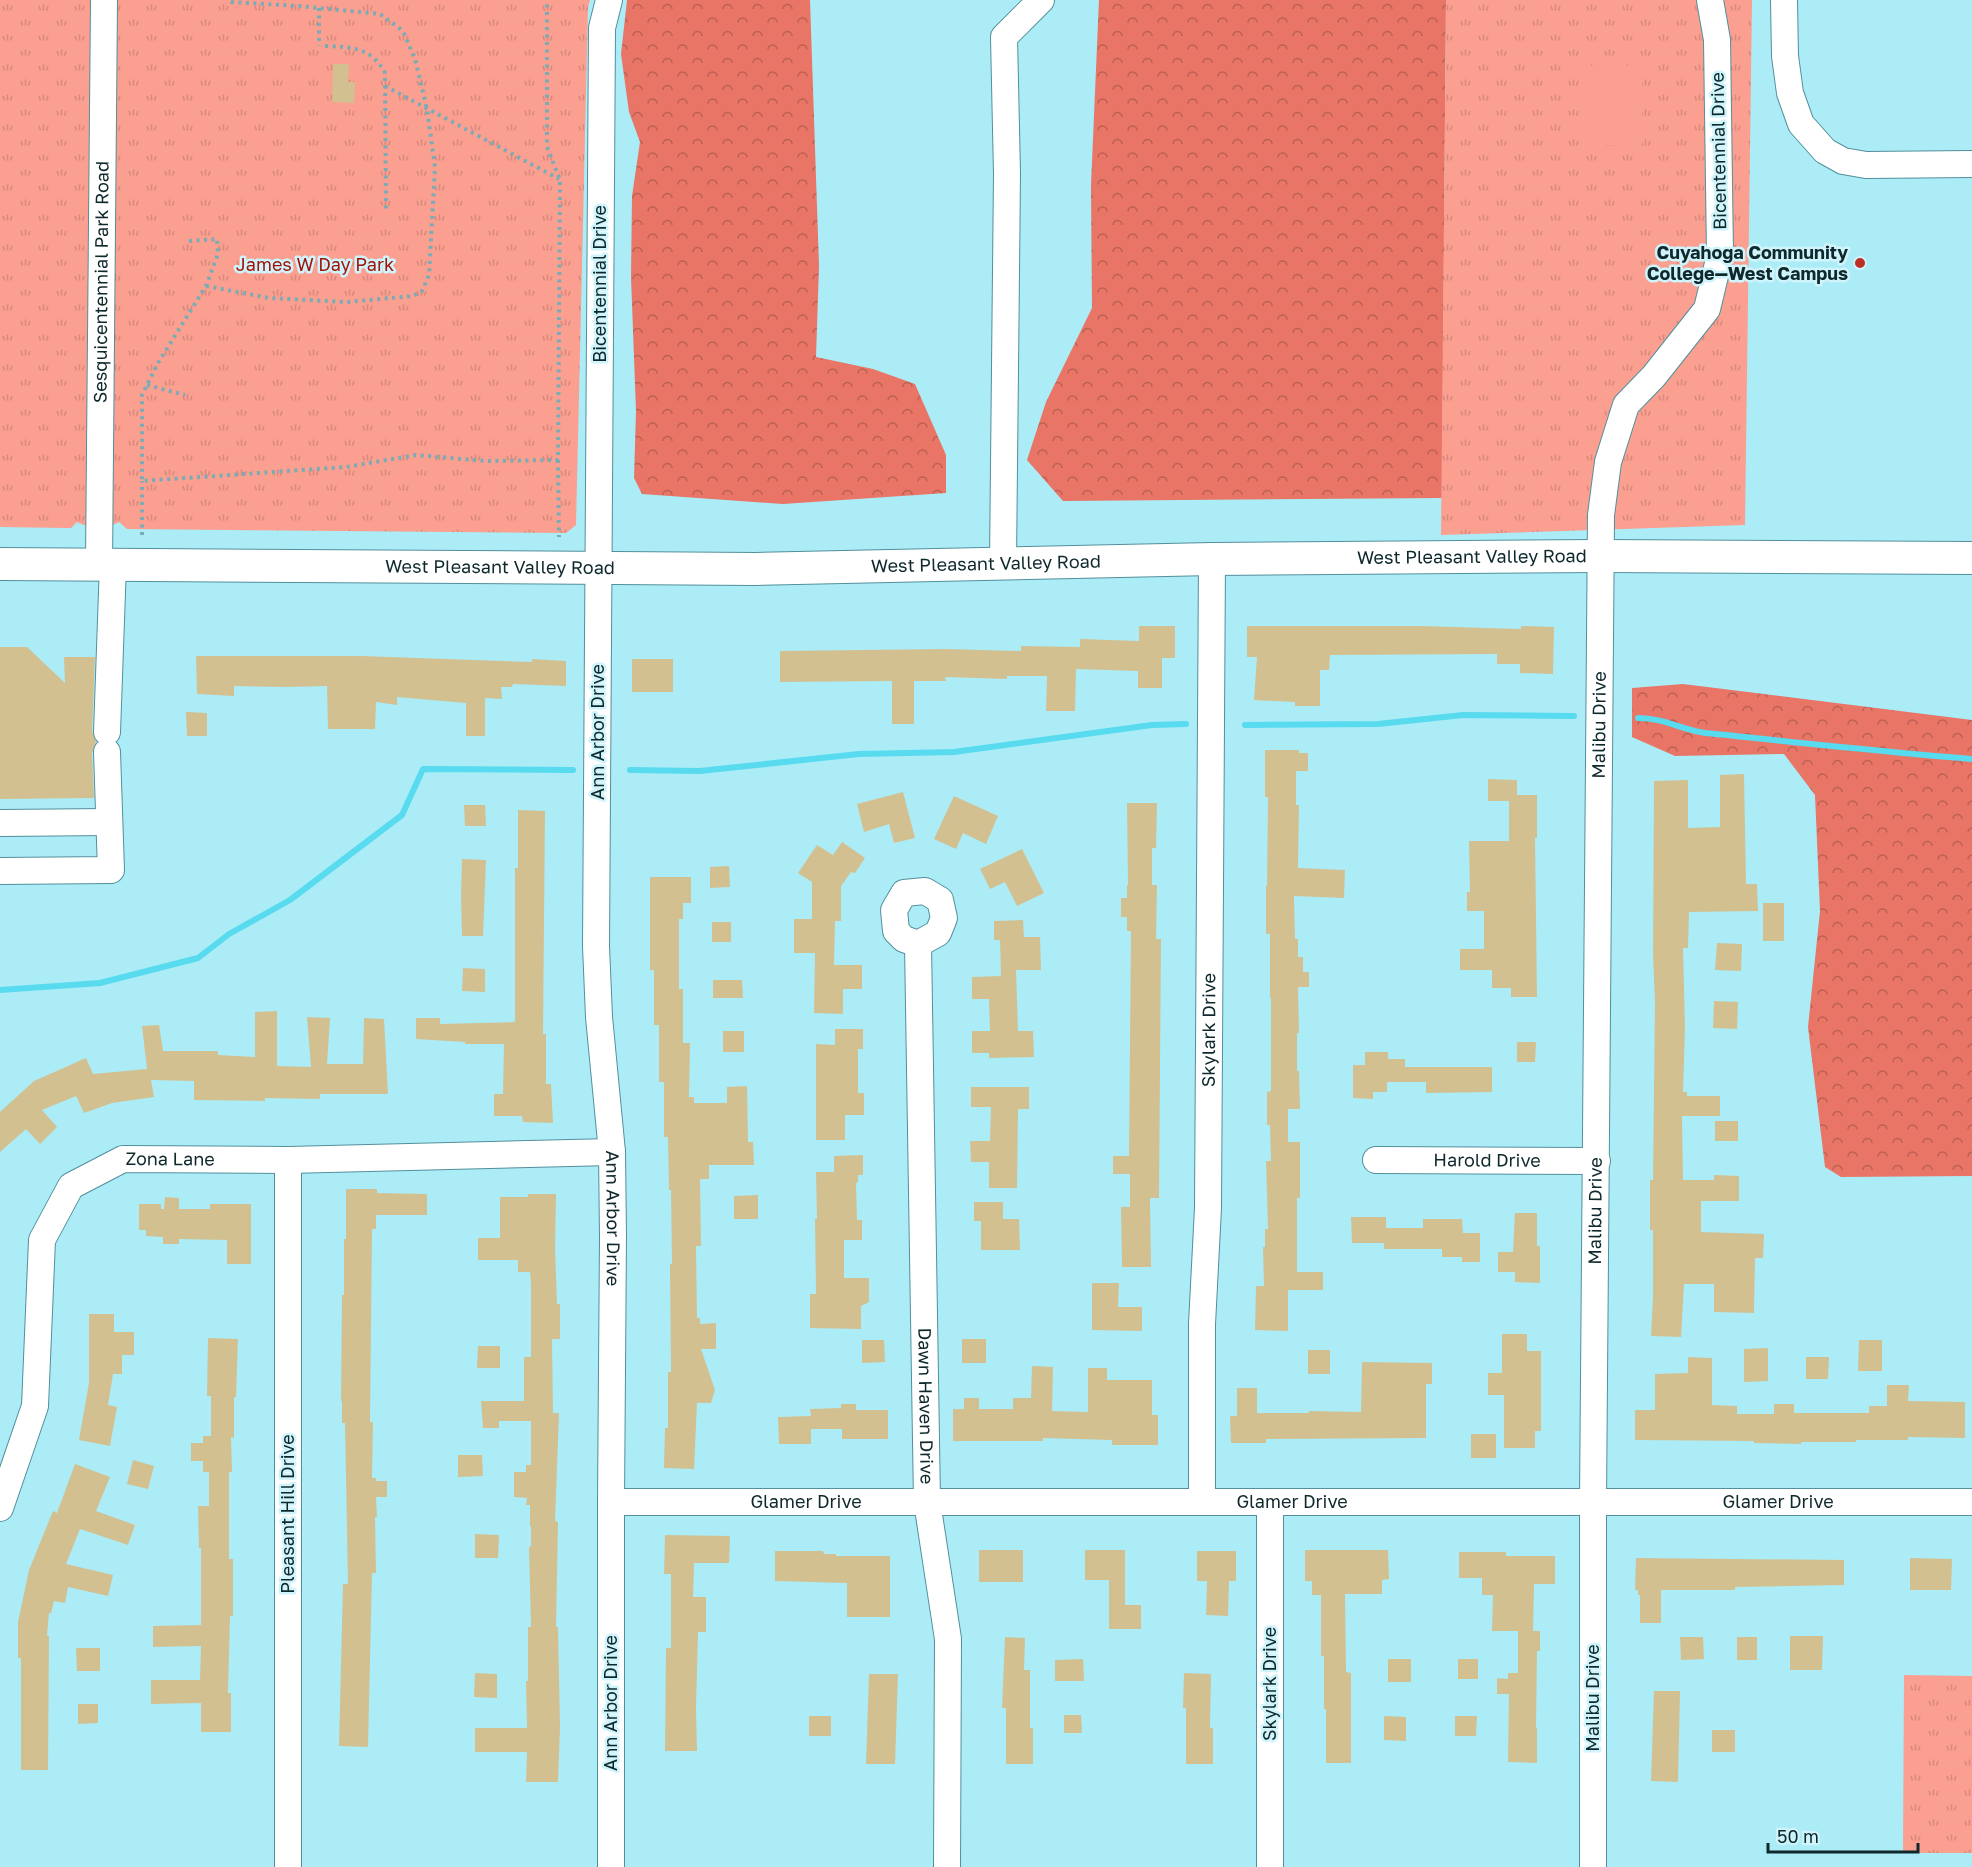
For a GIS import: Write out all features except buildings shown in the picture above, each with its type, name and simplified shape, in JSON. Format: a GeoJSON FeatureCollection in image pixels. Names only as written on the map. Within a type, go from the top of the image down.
{"type":"FeatureCollection","features":[{"type":"Feature","properties":{"kind":"main road","name":"West Pleasant Valley Road"},"geometry":{"type":"LineString","coordinates":[[0,564],[756,569],[1212,559],[1600,556],[1972,558]]}},
{"type":"Feature","properties":{"kind":"street","name":"Sesquicentennial Park Road"},"geometry":{"type":"LineString","coordinates":[[0,871],[111,870],[107,742],[104,0]]}},
{"type":"Feature","properties":{"kind":"street","name":"Bicentennial Drive"},"geometry":{"type":"LineString","coordinates":[[598,568],[602,28],[609,0]]}},
{"type":"Feature","properties":{"kind":"street"},"geometry":{"type":"LineString","coordinates":[[1003,562],[1006,174],[1004,37],[1041,0]]}},
{"type":"Feature","properties":{"kind":"street","name":"Bicentennial Drive"},"geometry":{"type":"LineString","coordinates":[[1600,556],[1601,514],[1608,462],[1626,405],[1654,376],[1707,309],[1720,255],[1717,40],[1710,0]]}},
{"type":"Feature","properties":{"kind":"street"},"geometry":{"type":"LineString","coordinates":[[1784,0],[1785,56],[1790,93],[1801,124],[1825,151],[1843,161],[1866,165],[1972,164]]}},
{"type":"Feature","properties":{"kind":"street","name":"Malibu Drive"},"geometry":{"type":"LineString","coordinates":[[1593,1867],[1593,1502],[1600,556]]}},
{"type":"Feature","properties":{"kind":"street","name":"Skylark Drive"},"geometry":{"type":"LineString","coordinates":[[1202,1502],[1202,1324],[1208,1208],[1212,559]]}},
{"type":"Feature","properties":{"kind":"street","name":"Ann Arbor Drive"},"geometry":{"type":"LineString","coordinates":[[598,568],[597,980],[612,1152],[613,1236],[611,1867]]}},
{"type":"Feature","properties":{"kind":"street"},"geometry":{"type":"LineString","coordinates":[[0,823],[109,822]]}},
{"type":"Feature","properties":{"kind":"street","name":"Dawn Haven Drive"},"geometry":{"type":"LineString","coordinates":[[918,944],[927,1502],[948,1639],[947,1867]]}},
{"type":"Feature","properties":{"kind":"street","name":"Zona Lane"},"geometry":{"type":"LineString","coordinates":[[0,1508],[35,1406],[42,1240],[71,1186],[123,1159],[288,1160],[612,1152]]}},
{"type":"Feature","properties":{"kind":"street","name":"Pleasant Hill Drive"},"geometry":{"type":"LineString","coordinates":[[288,1160],[288,1867]]}},
{"type":"Feature","properties":{"kind":"street","name":"Harold Drive"},"geometry":{"type":"LineString","coordinates":[[1376,1160],[1597,1161]]}},
{"type":"Feature","properties":{"kind":"street","name":"Glamer Drive"},"geometry":{"type":"LineString","coordinates":[[611,1502],[1972,1502]]}},
{"type":"Feature","properties":{"kind":"street","name":"Skylark Drive"},"geometry":{"type":"LineString","coordinates":[[1270,1502],[1270,1867]]}},
{"type":"Feature","properties":{"kind":"path"},"geometry":{"type":"LineString","coordinates":[[206,286],[269,298],[347,302],[413,296],[422,291],[429,275],[435,167],[427,109],[415,59],[403,31],[380,14],[231,2],[229,0]]}},
{"type":"Feature","properties":{"kind":"path"},"geometry":{"type":"LineString","coordinates":[[546,0],[547,147],[560,180],[559,537]]}},
{"type":"Feature","properties":{"kind":"path"},"geometry":{"type":"LineString","coordinates":[[319,8],[322,46],[362,50],[379,61],[385,73],[386,209]]}},
{"type":"Feature","properties":{"kind":"path"},"geometry":{"type":"LineString","coordinates":[[385,86],[560,180]]}},
{"type":"Feature","properties":{"kind":"path"},"geometry":{"type":"LineString","coordinates":[[142,535],[142,395],[158,363],[206,286],[218,254],[217,239],[189,241]]}},
{"type":"Feature","properties":{"kind":"path"},"geometry":{"type":"LineString","coordinates":[[147,385],[185,395]]}},
{"type":"Feature","properties":{"kind":"path"},"geometry":{"type":"LineString","coordinates":[[142,481],[345,467],[416,455],[485,461],[558,460]]}},
{"type":"Feature","properties":{"kind":"green space","name":"James W Day Park"},"geometry":{"type":"Polygon","coordinates":[[[0,0],[590,0],[588,7],[576,525],[566,533],[127,529],[119,522],[98,527],[77,522],[71,528],[0,527],[0,0]]]}},
{"type":"Feature","properties":{"kind":"green space"},"geometry":{"type":"Polygon","coordinates":[[[627,0],[810,0],[819,266],[816,357],[873,369],[915,384],[946,455],[946,493],[783,504],[642,494],[634,478],[636,411],[631,277],[632,196],[640,142],[629,112],[621,54],[627,0]]]}},
{"type":"Feature","properties":{"kind":"green space"},"geometry":{"type":"Polygon","coordinates":[[[1099,0],[1446,0],[1442,498],[1063,501],[1027,460],[1046,402],[1092,308],[1091,185],[1099,0]]]}},
{"type":"Feature","properties":{"kind":"green space"},"geometry":{"type":"Polygon","coordinates":[[[1446,0],[1752,0],[1745,525],[1441,535],[1446,0]]]}},
{"type":"Feature","properties":{"kind":"green space"},"geometry":{"type":"Polygon","coordinates":[[[1586,66],[1642,66],[1642,145],[1586,145],[1586,66]]]}},
{"type":"Feature","properties":{"kind":"green space"},"geometry":{"type":"Polygon","coordinates":[[[1683,684],[1972,720],[1972,1176],[1841,1177],[1825,1167],[1808,1027],[1820,911],[1815,795],[1784,754],[1675,756],[1632,737],[1632,688],[1683,684]]]}},
{"type":"Feature","properties":{"kind":"green space"},"geometry":{"type":"Polygon","coordinates":[[[1904,1675],[1972,1676],[1972,1853],[1903,1853],[1904,1675]]]}},
{"type":"Feature","properties":{"kind":"waterway"},"geometry":{"type":"LineString","coordinates":[[1245,725],[1378,724],[1463,715],[1574,716]]}},
{"type":"Feature","properties":{"kind":"waterway"},"geometry":{"type":"LineString","coordinates":[[1638,718],[1656,720],[1706,733],[1972,759]]}},
{"type":"Feature","properties":{"kind":"waterway"},"geometry":{"type":"LineString","coordinates":[[630,770],[700,771],[859,754],[954,752],[1152,725],[1186,724]]}},
{"type":"Feature","properties":{"kind":"waterway"},"geometry":{"type":"LineString","coordinates":[[0,990],[100,983],[198,958],[229,934],[290,900],[402,815],[423,769],[573,770]]}},
{"type":"Feature","properties":{"kind":"place","name":"Cuyahoga Community College—West Campus"},"geometry":{"type":"Point","coordinates":[1860,263]}}]}
